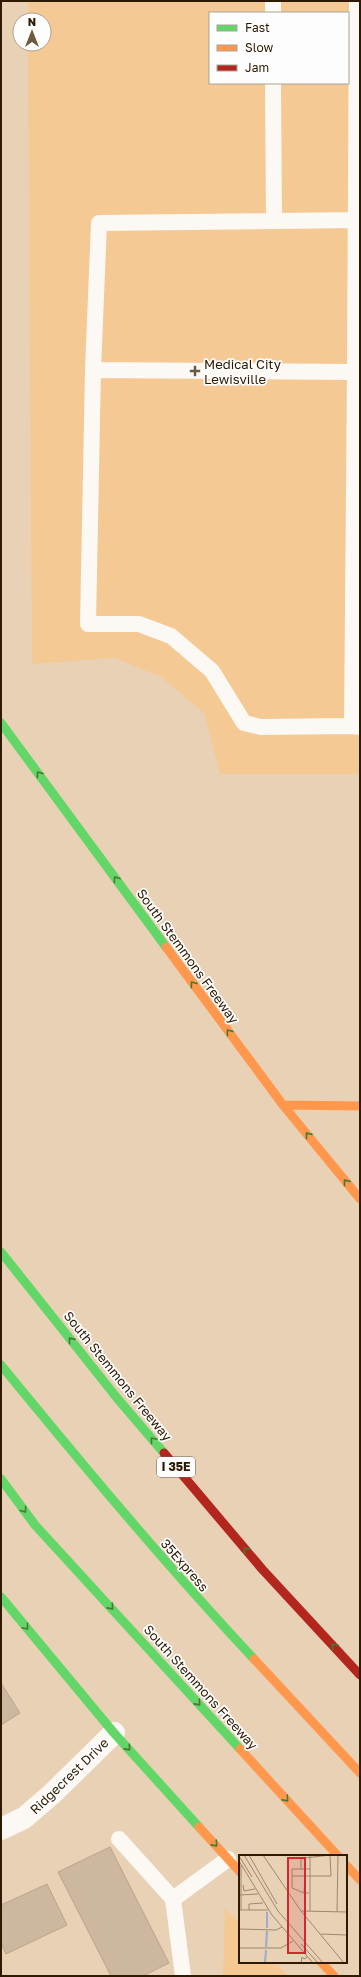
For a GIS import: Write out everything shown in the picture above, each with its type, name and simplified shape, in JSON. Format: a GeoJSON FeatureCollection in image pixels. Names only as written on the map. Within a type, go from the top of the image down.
{"type":"FeatureCollection","features":[{"type":"Feature","properties":{"kind":"main road","name":"South Stemmons Freeway"},"geometry":{"type":"LineString","coordinates":[[1,723],[283,1105],[360,1199]]}},
{"type":"Feature","properties":{"kind":"main road"},"geometry":{"type":"LineString","coordinates":[[283,1105],[360,1106]]}},
{"type":"Feature","properties":{"kind":"main road","name":"South Stemmons Freeway"},"geometry":{"type":"LineString","coordinates":[[1,1252],[117,1398],[256,1562],[360,1675]]}},
{"type":"Feature","properties":{"kind":"main road","name":"35Express"},"geometry":{"type":"LineString","coordinates":[[1,1364],[58,1435],[196,1597],[360,1773]]}},
{"type":"Feature","properties":{"kind":"main road","name":"South Stemmons Freeway"},"geometry":{"type":"LineString","coordinates":[[1,1479],[35,1525],[337,1855]]}},
{"type":"Feature","properties":{"kind":"main road"},"geometry":{"type":"LineString","coordinates":[[1,1597],[114,1733],[239,1871]]}},
{"type":"Feature","properties":{"kind":"main road"},"geometry":{"type":"LineString","coordinates":[[347,1866],[360,1880]]}},
{"type":"Feature","properties":{"kind":"main road"},"geometry":{"type":"LineString","coordinates":[[323,1963],[334,1976]]}},
{"type":"Feature","properties":{"kind":"street","name":"Ridgecrest Drive"},"geometry":{"type":"LineString","coordinates":[[1,1829],[24,1818],[42,1803],[114,1733]]}},
{"type":"Feature","properties":{"kind":"lane"},"geometry":{"type":"LineString","coordinates":[[272,1],[273,12]]}},
{"type":"Feature","properties":{"kind":"lane"},"geometry":{"type":"LineString","coordinates":[[357,1],[358,220],[358,372],[356,726],[261,727],[244,723],[212,671],[171,636],[139,624],[88,624],[93,370],[99,223],[358,220]]}},
{"type":"Feature","properties":{"kind":"lane"},"geometry":{"type":"LineString","coordinates":[[273,84],[274,221]]}},
{"type":"Feature","properties":{"kind":"lane"},"geometry":{"type":"LineString","coordinates":[[93,370],[358,372]]}},
{"type":"Feature","properties":{"kind":"lane"},"geometry":{"type":"LineString","coordinates":[[119,1839],[173,1898],[183,1976]]}},
{"type":"Feature","properties":{"kind":"lane"},"geometry":{"type":"LineString","coordinates":[[173,1898],[228,1859]]}},
{"type":"Feature","properties":{"kind":"shaded area","name":"Medical City Lewisville"},"geometry":{"type":"Polygon","coordinates":[[[28,1],[360,1],[360,774],[220,774],[204,713],[160,676],[114,658],[32,664],[28,52],[52,52],[52,12],[28,12],[28,1]]]}},
{"type":"Feature","properties":{"kind":"shaded area"},"geometry":{"type":"Polygon","coordinates":[[[225,1908],[239,1923],[239,1963],[276,1963],[288,1976],[223,1976],[225,1908]]]}},
{"type":"Feature","properties":{"kind":"building"},"geometry":{"type":"Polygon","coordinates":[[[1,1683],[20,1713],[1,1725],[1,1683]]]}},
{"type":"Feature","properties":{"kind":"building"},"geometry":{"type":"Polygon","coordinates":[[[110,1847],[169,1963],[143,1976],[111,1976],[58,1872],[110,1847]]]}},
{"type":"Feature","properties":{"kind":"building"},"geometry":{"type":"Polygon","coordinates":[[[47,1884],[67,1925],[6,1954],[1,1943],[1,1905],[47,1884]]]}},
{"type":"Feature","properties":{"kind":"traffic: fast"},"geometry":{"type":"LineString","coordinates":[[1,723],[166,947]]}},
{"type":"Feature","properties":{"kind":"traffic: fast"},"geometry":{"type":"LineString","coordinates":[[1,1252],[117,1398],[164,1453]]}},
{"type":"Feature","properties":{"kind":"traffic: fast"},"geometry":{"type":"LineString","coordinates":[[1,1365],[157,1551],[254,1659]]}},
{"type":"Feature","properties":{"kind":"traffic: fast"},"geometry":{"type":"LineString","coordinates":[[1,1479],[35,1525],[240,1749]]}},
{"type":"Feature","properties":{"kind":"traffic: fast"},"geometry":{"type":"LineString","coordinates":[[1,1597],[114,1733],[199,1827]]}},
{"type":"Feature","properties":{"kind":"traffic: slow"},"geometry":{"type":"LineString","coordinates":[[166,947],[283,1105],[360,1199]]}},
{"type":"Feature","properties":{"kind":"traffic: slow"},"geometry":{"type":"LineString","coordinates":[[283,1105],[360,1106]]}},
{"type":"Feature","properties":{"kind":"traffic: slow"},"geometry":{"type":"LineString","coordinates":[[254,1659],[360,1773]]}},
{"type":"Feature","properties":{"kind":"traffic: slow"},"geometry":{"type":"LineString","coordinates":[[240,1749],[337,1855]]}},
{"type":"Feature","properties":{"kind":"traffic: slow"},"geometry":{"type":"LineString","coordinates":[[199,1827],[239,1871]]}},
{"type":"Feature","properties":{"kind":"traffic: slow"},"geometry":{"type":"LineString","coordinates":[[347,1866],[360,1880]]}},
{"type":"Feature","properties":{"kind":"traffic: slow"},"geometry":{"type":"LineString","coordinates":[[322,1963],[334,1976]]}},
{"type":"Feature","properties":{"kind":"traffic: jam"},"geometry":{"type":"LineString","coordinates":[[164,1453],[262,1569],[360,1675]]}},
{"type":"Feature","properties":{"kind":"place","name":"Medical City Lewisville"},"geometry":{"type":"Point","coordinates":[195,371]}}]}
